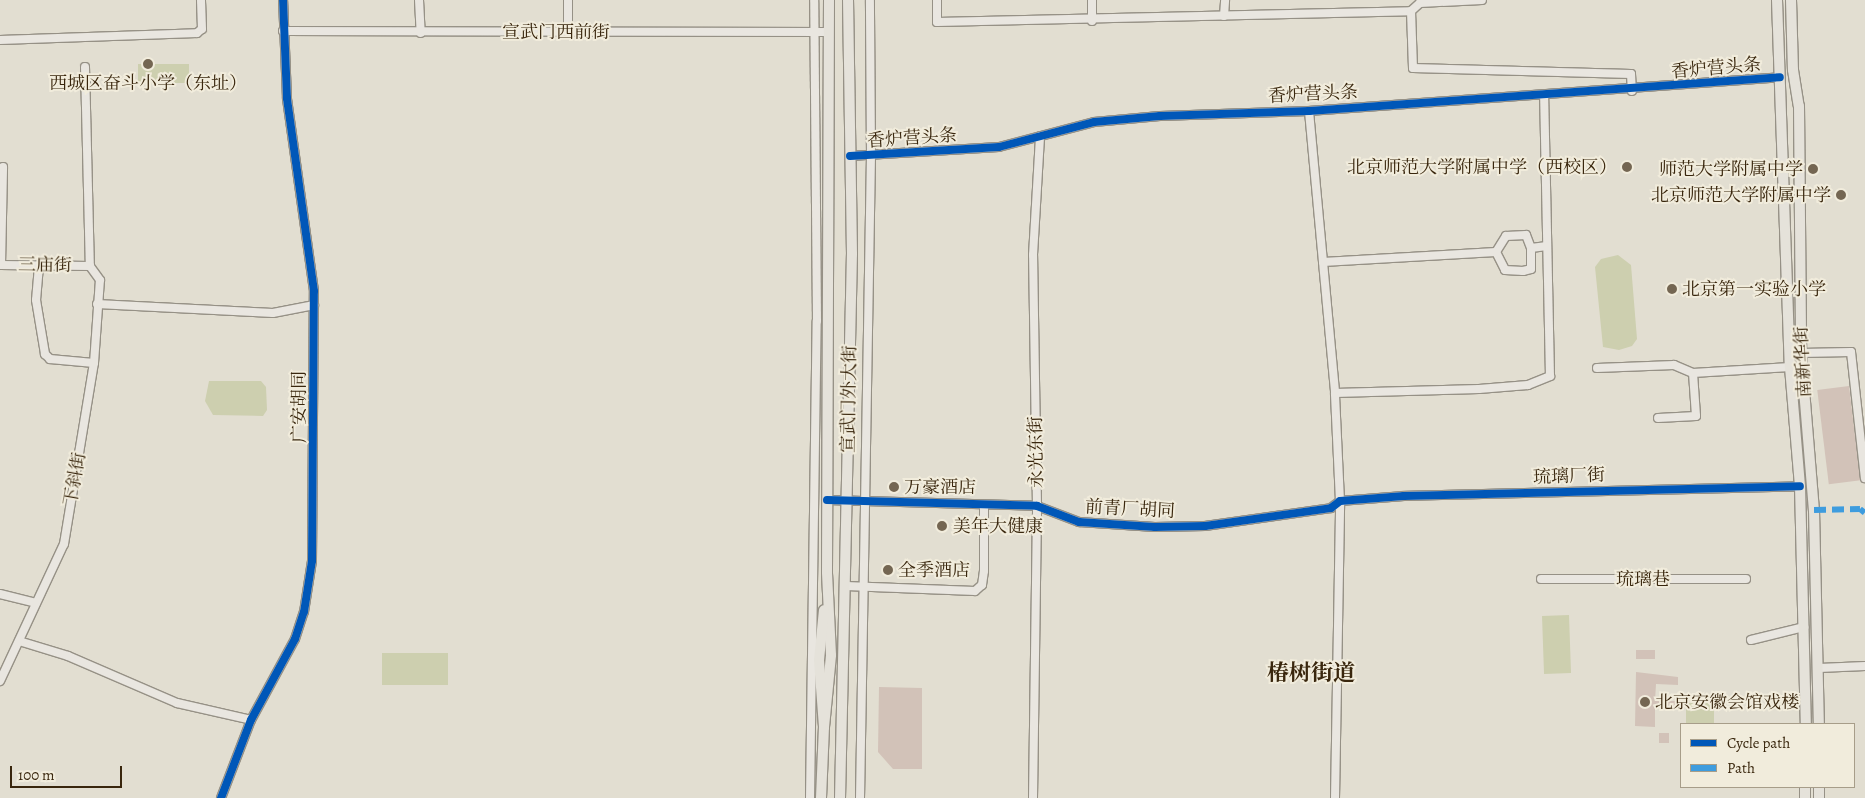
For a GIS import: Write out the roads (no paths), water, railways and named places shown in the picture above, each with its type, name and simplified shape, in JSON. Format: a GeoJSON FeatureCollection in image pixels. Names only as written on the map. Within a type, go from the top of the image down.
{"type":"FeatureCollection","features":[{"type":"Feature","properties":{"kind":"main road","name":"宣武门外大街"},"geometry":{"type":"LineString","coordinates":[[821,798],[824,727],[831,655],[827,572],[829,0]]}},
{"type":"Feature","properties":{"kind":"main road","name":"宣武门外大街"},"geometry":{"type":"LineString","coordinates":[[840,798],[847,501],[850,156],[848,0]]}},
{"type":"Feature","properties":{"kind":"main road","name":"南新华街"},"geometry":{"type":"LineString","coordinates":[[1777,0],[1790,367],[1800,486],[1806,723]]}},
{"type":"Feature","properties":{"kind":"main road","name":"南新华街"},"geometry":{"type":"LineString","coordinates":[[1791,0],[1793,70],[1800,106],[1801,353],[1814,510],[1819,723]]}},
{"type":"Feature","properties":{"kind":"street"},"geometry":{"type":"LineString","coordinates":[[0,40],[197,33],[202,29],[201,0]]}},
{"type":"Feature","properties":{"kind":"street","name":"广安胡同"},"geometry":{"type":"LineString","coordinates":[[221,798],[251,720],[295,639],[310,586],[314,305],[287,98],[283,0]]}},
{"type":"Feature","properties":{"kind":"street"},"geometry":{"type":"LineString","coordinates":[[419,0],[421,33]]}},
{"type":"Feature","properties":{"kind":"street"},"geometry":{"type":"LineString","coordinates":[[568,0],[568,32]]}},
{"type":"Feature","properties":{"kind":"street"},"geometry":{"type":"LineString","coordinates":[[810,798],[816,32],[814,0]]}},
{"type":"Feature","properties":{"kind":"street"},"geometry":{"type":"LineString","coordinates":[[860,798],[871,155],[870,0]]}},
{"type":"Feature","properties":{"kind":"street"},"geometry":{"type":"LineString","coordinates":[[937,0],[936,22],[1092,21],[1411,11]]}},
{"type":"Feature","properties":{"kind":"street"},"geometry":{"type":"LineString","coordinates":[[1092,0],[1092,21]]}},
{"type":"Feature","properties":{"kind":"street"},"geometry":{"type":"LineString","coordinates":[[1224,0],[1224,16]]}},
{"type":"Feature","properties":{"kind":"street"},"geometry":{"type":"LineString","coordinates":[[1482,0],[1420,1],[1411,11],[1413,68],[1630,74],[1632,91]]}},
{"type":"Feature","properties":{"kind":"street","name":"宣武门西前街"},"geometry":{"type":"LineString","coordinates":[[283,31],[421,33],[829,32]]}},
{"type":"Feature","properties":{"kind":"street"},"geometry":{"type":"LineString","coordinates":[[85,67],[90,266]]}},
{"type":"Feature","properties":{"kind":"street","name":"香炉营头条"},"geometry":{"type":"LineString","coordinates":[[850,156],[999,147],[1094,122],[1131,118],[1308,111],[1544,94],[1632,91],[1780,78]]}},
{"type":"Feature","properties":{"kind":"street"},"geometry":{"type":"LineString","coordinates":[[1335,393],[1479,389],[1528,385],[1550,376],[1544,94]]}},
{"type":"Feature","properties":{"kind":"street"},"geometry":{"type":"LineString","coordinates":[[1308,111],[1335,393],[1340,501],[1335,798]]}},
{"type":"Feature","properties":{"kind":"street","name":"永光东街"},"geometry":{"type":"LineString","coordinates":[[1033,798],[1037,506],[1033,255],[1040,136]]}},
{"type":"Feature","properties":{"kind":"street"},"geometry":{"type":"LineString","coordinates":[[0,264],[3,167]]}},
{"type":"Feature","properties":{"kind":"street"},"geometry":{"type":"LineString","coordinates":[[1526,235],[1531,248],[1531,270],[1505,270],[1496,252],[1506,236],[1526,235]]}},
{"type":"Feature","properties":{"kind":"street"},"geometry":{"type":"LineString","coordinates":[[1531,248],[1547,246]]}},
{"type":"Feature","properties":{"kind":"street"},"geometry":{"type":"LineString","coordinates":[[1323,262],[1496,252]]}},
{"type":"Feature","properties":{"kind":"street","name":"三庙街"},"geometry":{"type":"LineString","coordinates":[[0,264],[90,266]]}},
{"type":"Feature","properties":{"kind":"street"},"geometry":{"type":"LineString","coordinates":[[39,266],[36,300],[45,354],[50,358],[94,363]]}},
{"type":"Feature","properties":{"kind":"street","name":"下斜街"},"geometry":{"type":"LineString","coordinates":[[0,681],[64,544],[94,363],[100,280],[90,266]]}},
{"type":"Feature","properties":{"kind":"street"},"geometry":{"type":"LineString","coordinates":[[97,304],[264,312],[314,305]]}},
{"type":"Feature","properties":{"kind":"street"},"geometry":{"type":"LineString","coordinates":[[1801,353],[1851,352],[1865,478]]}},
{"type":"Feature","properties":{"kind":"street"},"geometry":{"type":"LineString","coordinates":[[1597,368],[1674,365],[1693,373],[1790,367]]}},
{"type":"Feature","properties":{"kind":"street"},"geometry":{"type":"LineString","coordinates":[[1658,418],[1696,416],[1693,373]]}},
{"type":"Feature","properties":{"kind":"street","name":"琉璃厂街"},"geometry":{"type":"LineString","coordinates":[[1340,501],[1800,486]]}},
{"type":"Feature","properties":{"kind":"street","name":"前青厂胡同"},"geometry":{"type":"LineString","coordinates":[[827,500],[1037,506],[1080,522],[1165,527],[1205,526],[1331,508],[1340,501]]}},
{"type":"Feature","properties":{"kind":"street"},"geometry":{"type":"LineString","coordinates":[[846,586],[975,591],[982,585],[984,570],[984,505]]}},
{"type":"Feature","properties":{"kind":"street","name":"琉璃巷"},"geometry":{"type":"LineString","coordinates":[[1540,580],[1746,579]]}},
{"type":"Feature","properties":{"kind":"street"},"geometry":{"type":"LineString","coordinates":[[0,594],[36,603]]}},
{"type":"Feature","properties":{"kind":"street"},"geometry":{"type":"LineString","coordinates":[[1751,640],[1804,627]]}},
{"type":"Feature","properties":{"kind":"street"},"geometry":{"type":"LineString","coordinates":[[19,641],[68,656],[177,703],[251,720]]}},
{"type":"Feature","properties":{"kind":"street"},"geometry":{"type":"LineString","coordinates":[[1819,668],[1865,666]]}},
{"type":"Feature","properties":{"kind":"place","name":"西城区奋斗小学（东址）"},"geometry":{"type":"Point","coordinates":[148,64]}},
{"type":"Feature","properties":{"kind":"place","name":"北京师范大学附属中学（西校区）"},"geometry":{"type":"Point","coordinates":[1627,167]}},
{"type":"Feature","properties":{"kind":"place","name":"师范大学附属中学"},"geometry":{"type":"Point","coordinates":[1813,169]}},
{"type":"Feature","properties":{"kind":"place","name":"北京师范大学附属中学"},"geometry":{"type":"Point","coordinates":[1841,195]}},
{"type":"Feature","properties":{"kind":"place","name":"北京第一实验小学"},"geometry":{"type":"Point","coordinates":[1672,289]}},
{"type":"Feature","properties":{"kind":"place","name":"万豪酒店"},"geometry":{"type":"Point","coordinates":[894,487]}},
{"type":"Feature","properties":{"kind":"place","name":"美年大健康"},"geometry":{"type":"Point","coordinates":[942,526]}},
{"type":"Feature","properties":{"kind":"place","name":"全季酒店"},"geometry":{"type":"Point","coordinates":[888,570]}},
{"type":"Feature","properties":{"kind":"place","name":"北京安徽会馆戏楼"},"geometry":{"type":"Point","coordinates":[1645,702]}},
{"type":"Feature","properties":{"kind":"district","name":"椿树街道"},"geometry":{"type":"Point","coordinates":[1311,674]}}]}
